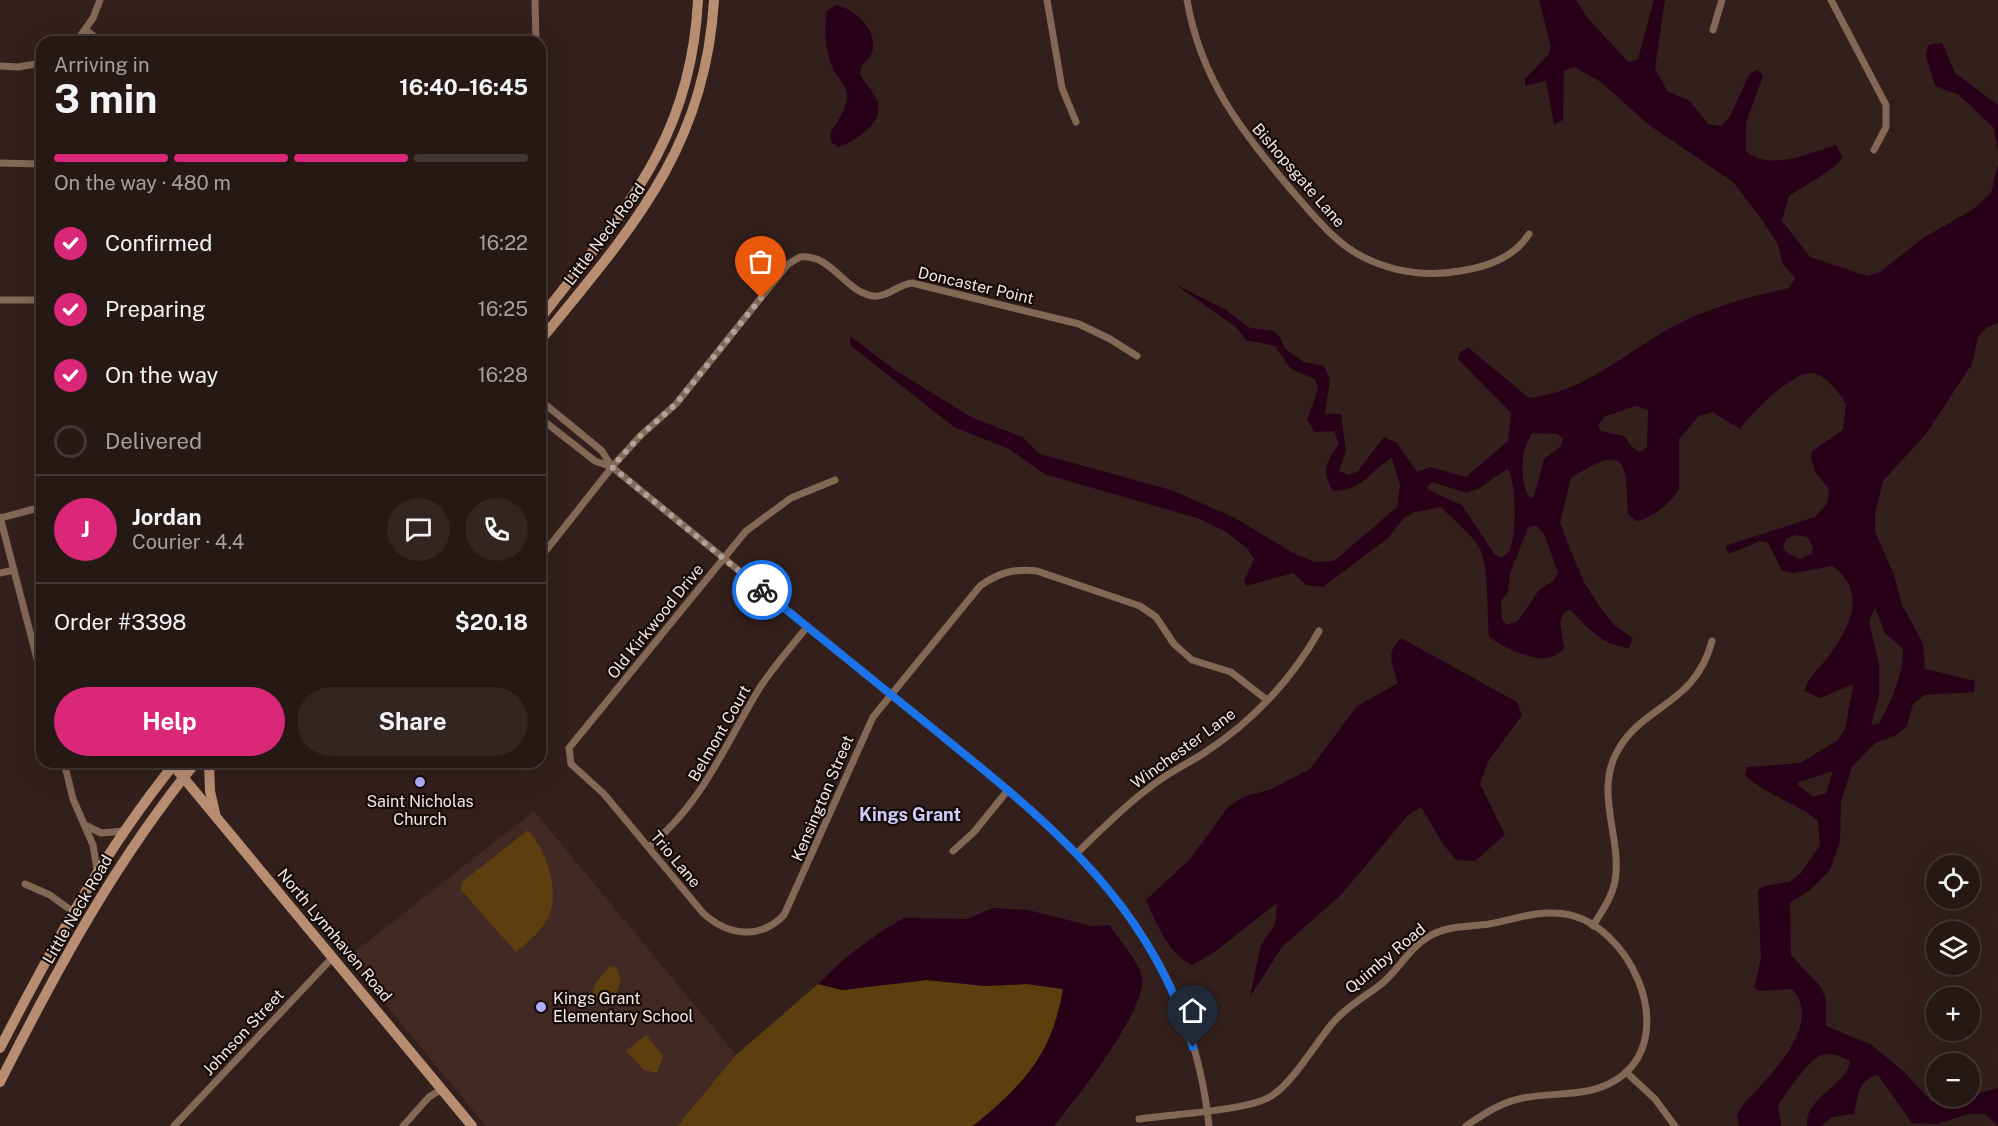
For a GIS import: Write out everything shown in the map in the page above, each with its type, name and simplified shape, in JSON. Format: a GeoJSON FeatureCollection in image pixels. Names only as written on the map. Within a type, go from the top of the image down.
{"type":"FeatureCollection","features":[{"type":"Feature","properties":{"kind":"street"},"geometry":{"type":"LineString","coordinates":[[82,36],[100,0]]}},
{"type":"Feature","properties":{"kind":"street"},"geometry":{"type":"LineString","coordinates":[[535,0],[536,36]]}},
{"type":"Feature","properties":{"kind":"street","name":"Little Neck Road"},"geometry":{"type":"LineString","coordinates":[[546,311],[621,217],[659,152],[672,123],[688,74],[698,0]]}},
{"type":"Feature","properties":{"kind":"street","name":"Little Neck Road"},"geometry":{"type":"LineString","coordinates":[[546,333],[634,225],[678,149],[704,77],[714,0]]}},
{"type":"Feature","properties":{"kind":"street"},"geometry":{"type":"LineString","coordinates":[[1047,0],[1062,88],[1076,122]]}},
{"type":"Feature","properties":{"kind":"street","name":"Bishopsgate Lane"},"geometry":{"type":"LineString","coordinates":[[1187,0],[1207,73],[1232,116],[1324,228],[1349,248],[1377,263],[1397,270],[1450,273],[1507,257],[1523,245],[1529,234]]}},
{"type":"Feature","properties":{"kind":"street"},"geometry":{"type":"LineString","coordinates":[[1713,30],[1722,0]]}},
{"type":"Feature","properties":{"kind":"street"},"geometry":{"type":"LineString","coordinates":[[1831,0],[1886,105],[1886,127],[1874,150]]}},
{"type":"Feature","properties":{"kind":"street"},"geometry":{"type":"LineString","coordinates":[[86,30],[93,36]]}},
{"type":"Feature","properties":{"kind":"street"},"geometry":{"type":"LineString","coordinates":[[0,74],[1,66],[18,67],[36,64]]}},
{"type":"Feature","properties":{"kind":"street"},"geometry":{"type":"LineString","coordinates":[[0,163],[36,164]]}},
{"type":"Feature","properties":{"kind":"street","name":"Doncaster Point"},"geometry":{"type":"LineString","coordinates":[[612,467],[640,436],[676,404],[788,264],[800,256],[820,260],[871,296],[882,295],[903,283],[912,283],[1079,324],[1110,339],[1137,356]]}},
{"type":"Feature","properties":{"kind":"street"},"geometry":{"type":"LineString","coordinates":[[0,300],[36,300]]}},
{"type":"Feature","properties":{"kind":"street"},"geometry":{"type":"LineString","coordinates":[[546,405],[602,452],[612,467],[1008,790],[1077,853],[1105,885],[1142,937],[1165,975],[1188,1030],[1209,1126]]}},
{"type":"Feature","properties":{"kind":"street"},"geometry":{"type":"LineString","coordinates":[[546,423],[595,461],[612,467]]}},
{"type":"Feature","properties":{"kind":"street"},"geometry":{"type":"LineString","coordinates":[[546,550],[612,467]]}},
{"type":"Feature","properties":{"kind":"street","name":"Old Kirkwood Drive"},"geometry":{"type":"LineString","coordinates":[[568,754],[569,748],[746,531],[774,508],[806,491],[835,480]]}},
{"type":"Feature","properties":{"kind":"street"},"geometry":{"type":"LineString","coordinates":[[36,509],[0,518],[36,655]]}},
{"type":"Feature","properties":{"kind":"street"},"geometry":{"type":"LineString","coordinates":[[0,573],[14,570]]}},
{"type":"Feature","properties":{"kind":"street","name":"Kensington Street"},"geometry":{"type":"LineString","coordinates":[[784,915],[867,727],[980,586],[1001,573],[1023,570],[1091,588],[1140,606],[1156,617],[1174,644],[1192,660],[1240,677],[1267,700]]}},
{"type":"Feature","properties":{"kind":"street","name":"Belmont Court"},"geometry":{"type":"LineString","coordinates":[[650,848],[672,828],[702,791],[760,688],[807,627]]}},
{"type":"Feature","properties":{"kind":"street","name":"Winchester Lane"},"geometry":{"type":"LineString","coordinates":[[1077,853],[1147,789],[1208,750],[1267,700],[1306,654],[1319,631]]}},
{"type":"Feature","properties":{"kind":"street"},"geometry":{"type":"LineString","coordinates":[[1593,926],[1608,901],[1615,882],[1608,794],[1608,780],[1615,757],[1633,730],[1676,699],[1695,679],[1703,667],[1712,641]]}},
{"type":"Feature","properties":{"kind":"street","name":"Trio Lane"},"geometry":{"type":"LineString","coordinates":[[568,754],[571,764],[604,794],[703,913],[720,927],[742,933],[752,933],[771,927],[784,915]]}},
{"type":"Feature","properties":{"kind":"street"},"geometry":{"type":"LineString","coordinates":[[65,768],[73,799],[87,826],[97,870]]}},
{"type":"Feature","properties":{"kind":"street","name":"Little Neck Road"},"geometry":{"type":"LineString","coordinates":[[0,1048],[72,911],[97,870],[171,768]]}},
{"type":"Feature","properties":{"kind":"street","name":"North Lynnhaven Road"},"geometry":{"type":"LineString","coordinates":[[177,768],[472,1126]]}},
{"type":"Feature","properties":{"kind":"street","name":"Little Neck Road"},"geometry":{"type":"LineString","coordinates":[[0,1082],[98,898],[128,851],[191,768]]}},
{"type":"Feature","properties":{"kind":"street"},"geometry":{"type":"LineString","coordinates":[[208,768],[210,791],[216,817]]}},
{"type":"Feature","properties":{"kind":"street"},"geometry":{"type":"LineString","coordinates":[[953,851],[974,832],[1008,790]]}},
{"type":"Feature","properties":{"kind":"street"},"geometry":{"type":"LineString","coordinates":[[87,826],[101,833],[124,831]]}},
{"type":"Feature","properties":{"kind":"street"},"geometry":{"type":"LineString","coordinates":[[25,884],[50,895],[72,911]]}},
{"type":"Feature","properties":{"kind":"street","name":"Quimby Road"},"geometry":{"type":"LineString","coordinates":[[1139,1119],[1245,1105],[1273,1095],[1346,1009],[1388,978],[1419,944],[1440,931],[1544,912],[1570,915],[1593,926],[1633,965],[1643,993],[1646,1010],[1642,1043],[1634,1063],[1626,1072]]}},
{"type":"Feature","properties":{"kind":"street","name":"Johnson Street"},"geometry":{"type":"LineString","coordinates":[[174,1126],[333,957]]}},
{"type":"Feature","properties":{"kind":"street"},"geometry":{"type":"LineString","coordinates":[[1466,1126],[1505,1103],[1535,1095],[1583,1093],[1611,1083],[1626,1072],[1654,1099],[1675,1126]]}},
{"type":"Feature","properties":{"kind":"street"},"geometry":{"type":"LineString","coordinates":[[402,1126],[429,1096],[442,1089]]}},
{"type":"Feature","properties":{"kind":"shaded area"},"geometry":{"type":"Polygon","coordinates":[[[1539,0],[1576,0],[1587,17],[1628,62],[1638,59],[1654,0],[1665,0],[1655,68],[1667,91],[1690,101],[1708,124],[1721,126],[1729,118],[1750,73],[1758,70],[1763,76],[1746,123],[1746,151],[1755,157],[1778,160],[1802,156],[1836,145],[1843,158],[1830,170],[1789,196],[1782,221],[1810,257],[1867,276],[1880,272],[1923,238],[1972,210],[1991,193],[1998,164],[1998,323],[1986,328],[1978,337],[1972,364],[1926,434],[1883,481],[1875,514],[1875,532],[1894,575],[1902,605],[1923,643],[1925,669],[1975,681],[1974,692],[1925,695],[1913,704],[1907,726],[1897,735],[1875,743],[1852,767],[1841,802],[1840,842],[1830,870],[1810,890],[1790,903],[1791,955],[1820,986],[1826,999],[1826,1026],[1872,1045],[1904,1072],[1926,1096],[1926,1107],[1980,1107],[1980,1093],[1998,1088],[1998,1126],[1985,1114],[1968,1114],[1937,1124],[1912,1123],[1878,1075],[1866,1080],[1858,1095],[1854,1114],[1833,1117],[1821,1126],[1807,1126],[1808,1115],[1812,1107],[1841,1078],[1850,1061],[1829,1054],[1822,1055],[1810,1063],[1778,1105],[1781,1126],[1739,1126],[1737,1115],[1742,1106],[1765,1082],[1788,1051],[1797,1035],[1801,1019],[1800,1004],[1792,989],[1759,991],[1754,988],[1761,959],[1758,890],[1764,886],[1789,882],[1801,873],[1820,845],[1818,821],[1762,788],[1745,775],[1747,767],[1800,763],[1838,740],[1845,729],[1853,687],[1851,685],[1820,698],[1805,691],[1809,680],[1845,630],[1850,619],[1852,597],[1850,586],[1833,566],[1793,573],[1782,571],[1768,543],[1760,541],[1729,554],[1725,546],[1815,517],[1826,505],[1829,495],[1828,488],[1816,473],[1811,459],[1812,451],[1843,430],[1846,404],[1834,387],[1822,377],[1808,373],[1787,383],[1764,402],[1740,429],[1712,412],[1699,416],[1679,439],[1679,489],[1660,510],[1642,520],[1636,521],[1628,514],[1626,481],[1620,463],[1613,460],[1603,461],[1571,478],[1560,523],[1572,554],[1585,584],[1602,610],[1615,626],[1633,638],[1629,648],[1611,644],[1596,635],[1570,610],[1564,612],[1560,622],[1564,648],[1557,655],[1538,658],[1516,652],[1489,637],[1483,557],[1467,532],[1441,507],[1415,512],[1404,518],[1388,538],[1323,587],[1306,585],[1293,573],[1246,586],[1244,581],[1254,559],[1247,548],[1225,531],[1197,518],[1044,474],[1009,449],[954,427],[850,345],[850,336],[895,370],[971,417],[1022,437],[1040,454],[1171,490],[1235,518],[1293,553],[1315,562],[1334,561],[1397,507],[1400,485],[1392,458],[1352,488],[1333,491],[1326,471],[1339,443],[1334,431],[1315,432],[1307,420],[1318,389],[1315,379],[1291,369],[1275,346],[1246,340],[1237,328],[1175,284],[1226,310],[1250,328],[1274,331],[1280,337],[1285,349],[1304,362],[1324,366],[1330,379],[1325,414],[1341,414],[1346,451],[1339,471],[1349,475],[1358,471],[1384,437],[1397,443],[1417,472],[1430,467],[1466,477],[1508,441],[1511,413],[1458,359],[1461,351],[1469,348],[1529,398],[1547,395],[1598,374],[1660,334],[1690,318],[1739,301],[1789,288],[1795,278],[1782,263],[1778,244],[1733,182],[1649,125],[1601,82],[1574,67],[1564,71],[1563,120],[1554,124],[1546,81],[1525,86],[1525,79],[1548,55],[1551,47],[1539,0]],[[1635,406],[1604,417],[1598,426],[1601,431],[1624,436],[1632,447],[1640,452],[1647,447],[1648,410],[1635,406]],[[1533,433],[1529,439],[1522,465],[1524,483],[1530,498],[1534,496],[1544,459],[1561,446],[1563,438],[1557,434],[1533,433]],[[1507,469],[1478,489],[1467,493],[1432,482],[1427,487],[1428,490],[1462,505],[1495,555],[1502,558],[1509,551],[1513,534],[1515,509],[1510,474],[1507,469]],[[1536,525],[1528,528],[1510,573],[1508,592],[1501,601],[1502,619],[1506,625],[1518,621],[1539,590],[1553,581],[1558,573],[1544,534],[1536,525]],[[1795,535],[1786,539],[1783,547],[1787,553],[1800,559],[1812,554],[1813,547],[1807,537],[1795,535]],[[1875,608],[1869,621],[1879,664],[1879,696],[1871,725],[1879,723],[1892,697],[1899,678],[1903,649],[1885,633],[1875,608]],[[1833,771],[1799,782],[1798,785],[1813,797],[1826,793],[1833,771]]]}},
{"type":"Feature","properties":{"kind":"shaded area"},"geometry":{"type":"Polygon","coordinates":[[[836,5],[846,8],[863,21],[873,39],[873,49],[869,58],[861,66],[860,74],[878,103],[878,111],[872,125],[852,141],[838,147],[832,143],[830,134],[841,116],[847,101],[847,93],[831,65],[825,34],[827,11],[836,5]]]}},
{"type":"Feature","properties":{"kind":"shaded area"},"geometry":{"type":"Polygon","coordinates":[[[1942,43],[1955,73],[1998,105],[1998,152],[1994,128],[1959,95],[1935,86],[1926,56],[1928,45],[1942,43]]]}},
{"type":"Feature","properties":{"kind":"shaded area"},"geometry":{"type":"Polygon","coordinates":[[[1401,638],[1517,702],[1522,715],[1488,762],[1480,784],[1505,835],[1475,861],[1456,860],[1443,844],[1421,807],[1408,815],[1341,895],[1282,947],[1250,997],[1261,945],[1275,925],[1277,903],[1213,953],[1192,965],[1170,946],[1146,900],[1191,858],[1228,807],[1245,796],[1269,790],[1310,769],[1357,706],[1398,683],[1391,654],[1401,638]]]}},
{"type":"Feature","properties":{"kind":"shaded area","name":"Kings Grant Elementary School"},"geometry":{"type":"Polygon","coordinates":[[[534,811],[736,1055],[677,1126],[486,1126],[347,958],[534,811]]]}},
{"type":"Feature","properties":{"kind":"shaded area"},"geometry":{"type":"Polygon","coordinates":[[[528,830],[540,848],[549,869],[552,880],[552,903],[544,925],[516,952],[461,890],[462,882],[528,830]]]}},
{"type":"Feature","properties":{"kind":"shaded area"},"geometry":{"type":"Polygon","coordinates":[[[993,908],[1028,910],[1092,926],[1109,925],[1132,957],[1142,976],[1141,991],[1123,1031],[1054,1126],[973,1126],[1006,1097],[1033,1067],[1052,1032],[1059,1012],[1063,989],[1027,984],[986,986],[927,980],[842,990],[818,984],[844,959],[880,932],[904,918],[967,919],[993,908]]]}},
{"type":"Feature","properties":{"kind":"shaded area"},"geometry":{"type":"Polygon","coordinates":[[[615,966],[621,979],[616,995],[605,1003],[592,994],[596,982],[609,967],[615,966]]]}},
{"type":"Feature","properties":{"kind":"shaded area"},"geometry":{"type":"Polygon","coordinates":[[[927,980],[986,986],[1027,984],[1063,989],[1051,1034],[1033,1068],[1008,1096],[973,1126],[677,1126],[736,1055],[818,984],[842,990],[927,980]]]}},
{"type":"Feature","properties":{"kind":"shaded area"},"geometry":{"type":"Polygon","coordinates":[[[646,1035],[663,1056],[657,1073],[644,1070],[626,1051],[646,1035]]]}},
{"type":"Feature","properties":{"kind":"way so far"},"geometry":{"type":"LineString","coordinates":[[761,298],[676,404],[640,436],[612,467],[762,590]]}},
{"type":"Feature","properties":{"kind":"place","name":"Saint Nicholas Church"},"geometry":{"type":"Point","coordinates":[420,782]}},
{"type":"Feature","properties":{"kind":"place","name":"Kings Grant Elementary School"},"geometry":{"type":"Point","coordinates":[541,1007]}},
{"type":"Feature","properties":{"kind":"district","name":"Kings Grant"},"geometry":{"type":"Point","coordinates":[910,815]}},
{"type":"Feature","properties":{"kind":"route"},"geometry":{"type":"LineString","coordinates":[[762,590],[1034,811],[1077,853],[1105,885],[1149,945],[1179,1006],[1193,1047]]}}]}
